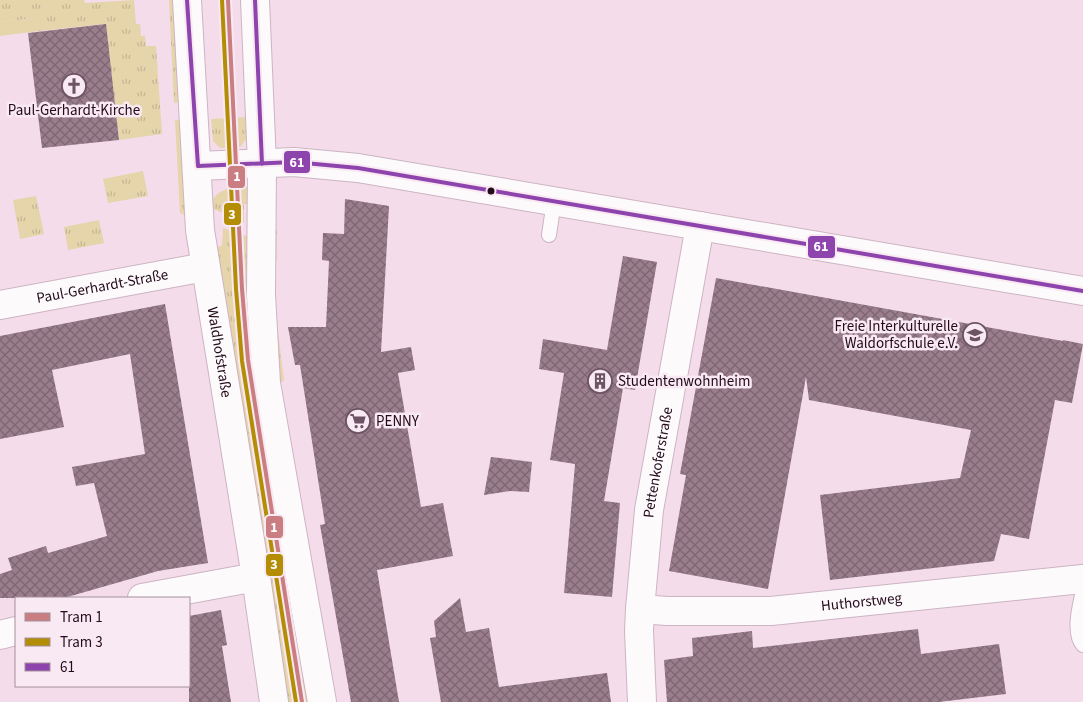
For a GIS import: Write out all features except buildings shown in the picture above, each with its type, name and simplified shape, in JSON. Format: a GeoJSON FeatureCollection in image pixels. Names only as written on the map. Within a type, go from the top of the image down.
{"type":"FeatureCollection","features":[{"type":"Feature","properties":{"kind":"street","name":"Waldhofstraße"},"geometry":{"type":"LineString","coordinates":[[187,0],[198,166],[200,230],[256,577],[274,702]]}},
{"type":"Feature","properties":{"kind":"street"},"geometry":{"type":"LineString","coordinates":[[255,0],[262,164],[261,295],[266,383],[322,702]]}},
{"type":"Feature","properties":{"kind":"street"},"geometry":{"type":"LineString","coordinates":[[198,166],[294,162],[358,168],[1083,291]]}},
{"type":"Feature","properties":{"kind":"street","name":"Pettenkoferstraße"},"geometry":{"type":"LineString","coordinates":[[642,702],[639,631],[649,510],[700,226]]}},
{"type":"Feature","properties":{"kind":"street","name":"Paul-Gerhardt-Straße"},"geometry":{"type":"LineString","coordinates":[[0,305],[205,267]]}},
{"type":"Feature","properties":{"kind":"street"},"geometry":{"type":"LineString","coordinates":[[147,597],[256,577]]}},
{"type":"Feature","properties":{"kind":"street","name":"Huthorstweg"},"geometry":{"type":"LineString","coordinates":[[640,609],[667,611],[771,611],[1082,587]]}},
{"type":"Feature","properties":{"kind":"street"},"geometry":{"type":"LineString","coordinates":[[0,635],[15,630]]}},
{"type":"Feature","properties":{"kind":"lane"},"geometry":{"type":"LineString","coordinates":[[549,235],[554,201]]}},
{"type":"Feature","properties":{"kind":"lane"},"geometry":{"type":"LineString","coordinates":[[1082,587],[1077,617],[1080,642],[1083,645]]}},
{"type":"Feature","properties":{"kind":"green space"},"geometry":{"type":"Polygon","coordinates":[[[0,0],[84,0],[85,3],[134,0],[136,24],[140,24],[141,36],[145,36],[146,46],[156,46],[162,134],[119,140],[105,24],[39,31],[37,18],[0,22],[0,0]]]}},
{"type":"Feature","properties":{"kind":"green space"},"geometry":{"type":"Polygon","coordinates":[[[169,0],[177,0],[182,102],[174,103],[169,0]]]}},
{"type":"Feature","properties":{"kind":"green space"},"geometry":{"type":"Polygon","coordinates":[[[38,18],[39,31],[0,36],[0,22],[38,18]]]}},
{"type":"Feature","properties":{"kind":"green space"},"geometry":{"type":"Polygon","coordinates":[[[247,117],[248,137],[240,147],[220,148],[213,141],[211,119],[247,117]]]}},
{"type":"Feature","properties":{"kind":"green space"},"geometry":{"type":"Polygon","coordinates":[[[175,120],[183,120],[192,218],[180,213],[175,120]]]}},
{"type":"Feature","properties":{"kind":"green space"},"geometry":{"type":"Polygon","coordinates":[[[143,171],[148,196],[108,203],[103,179],[143,171]]]}},
{"type":"Feature","properties":{"kind":"green space"},"geometry":{"type":"Polygon","coordinates":[[[231,188],[251,188],[254,204],[244,204],[244,223],[214,209],[212,200],[219,193],[231,188]]]}},
{"type":"Feature","properties":{"kind":"green space"},"geometry":{"type":"Polygon","coordinates":[[[36,196],[44,234],[20,239],[13,200],[36,196]]]}},
{"type":"Feature","properties":{"kind":"green space"},"geometry":{"type":"Polygon","coordinates":[[[99,220],[104,243],[68,250],[64,227],[99,220]]]}},
{"type":"Feature","properties":{"kind":"green space"},"geometry":{"type":"Polygon","coordinates":[[[223,228],[252,238],[314,702],[282,702],[215,249],[222,245],[223,228]]]}},
{"type":"Feature","properties":{"kind":"green space"},"geometry":{"type":"Polygon","coordinates":[[[275,228],[277,232],[275,307],[284,381],[277,383],[270,306],[275,228]]]}},
{"type":"Feature","properties":{"kind":"tram line","name":"3"},"geometry":{"type":"LineString","coordinates":[[222,0],[236,289],[242,361],[296,702]]}},
{"type":"Feature","properties":{"kind":"tram line","name":"1"},"geometry":{"type":"LineString","coordinates":[[228,0],[242,289],[248,360],[302,702]]}},
{"type":"Feature","properties":{"kind":"transit line","name":"61"},"geometry":{"type":"LineString","coordinates":[[187,0],[198,166],[294,162],[358,168],[1083,291]]}},
{"type":"Feature","properties":{"kind":"transit line","name":"61"},"geometry":{"type":"LineString","coordinates":[[255,0],[262,164]]}},
{"type":"Feature","properties":{"kind":"place","name":"Paul-Gerhardt-Kirche"},"geometry":{"type":"Point","coordinates":[74,86]}},
{"type":"Feature","properties":{"kind":"place","name":"Freie Interkulturelle Waldorfschule e.V."},"geometry":{"type":"Point","coordinates":[975,335]}},
{"type":"Feature","properties":{"kind":"place","name":"Studentenwohnheim"},"geometry":{"type":"Point","coordinates":[600,381]}},
{"type":"Feature","properties":{"kind":"place","name":"PENNY"},"geometry":{"type":"Point","coordinates":[358,421]}}]}
